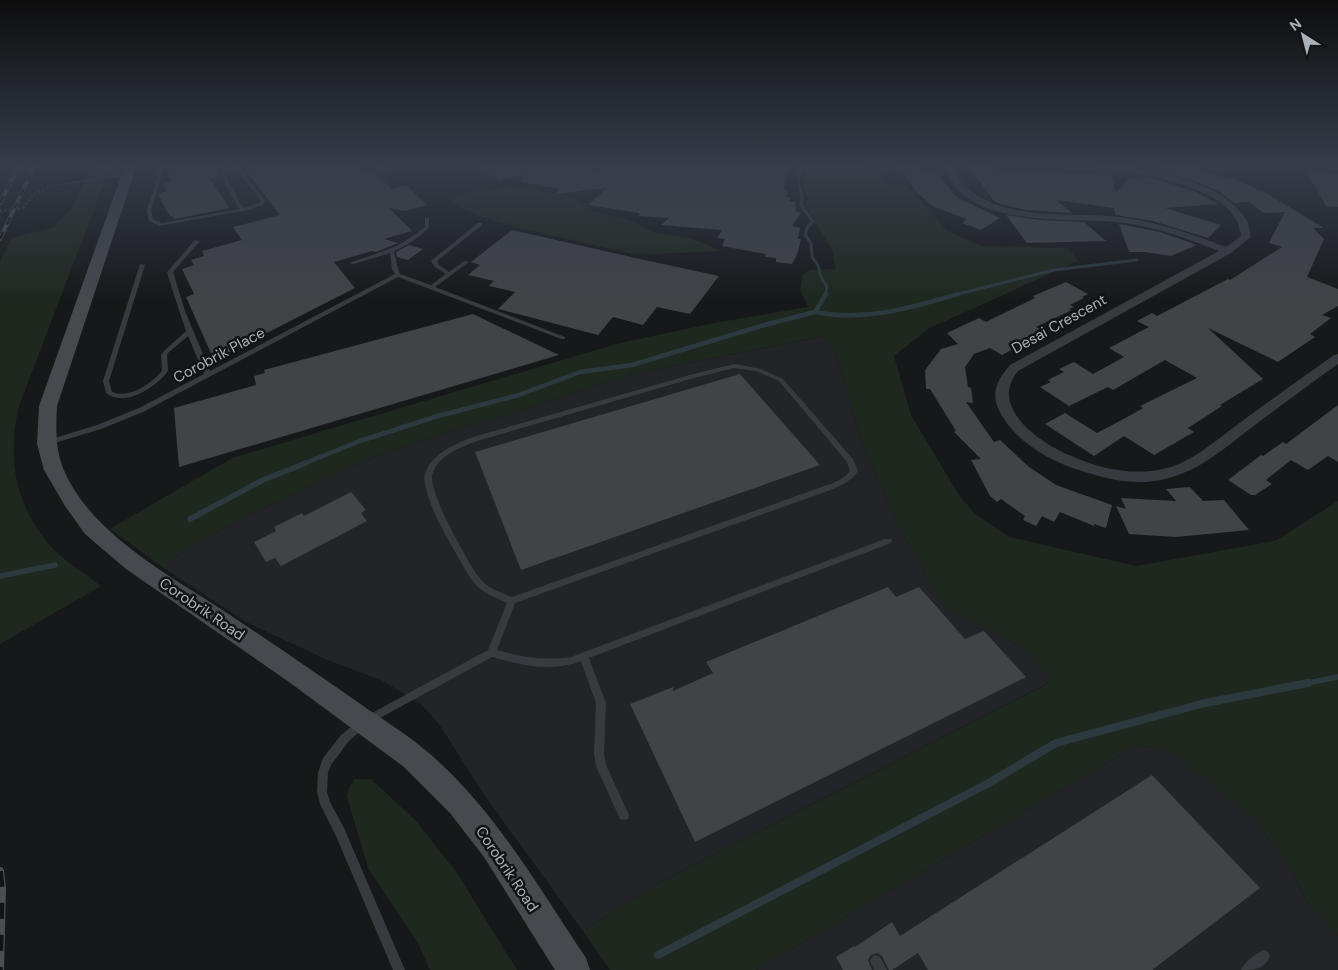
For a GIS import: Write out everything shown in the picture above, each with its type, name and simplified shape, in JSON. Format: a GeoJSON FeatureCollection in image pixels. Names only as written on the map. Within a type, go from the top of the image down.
{"type":"FeatureCollection","features":[{"type":"Feature","properties":{"kind":"street","name":"Corobrik Road"},"geometry":{"type":"LineString","coordinates":[[115,210],[48,406],[46,444],[54,470],[72,501],[92,528],[134,563],[298,674],[414,758],[460,803],[494,847],[574,970]]}},
{"type":"Feature","properties":{"kind":"street"},"geometry":{"type":"LineString","coordinates":[[1013,210],[1136,222],[1174,232],[1227,251]]}},
{"type":"Feature","properties":{"kind":"street","name":"Desai Crescent"},"geometry":{"type":"LineString","coordinates":[[1232,210],[1240,217],[1246,230],[1246,237],[1242,241],[1014,368],[1006,378],[1001,393],[1003,406],[1017,426],[1050,451],[1092,469],[1127,476],[1164,474],[1181,468],[1205,454],[1338,358]]}},
{"type":"Feature","properties":{"kind":"lane"},"geometry":{"type":"LineString","coordinates":[[149,210],[151,220],[157,225],[177,224],[241,210]]}},
{"type":"Feature","properties":{"kind":"lane"},"geometry":{"type":"LineString","coordinates":[[352,263],[392,251],[420,234],[427,226],[427,218]]}},
{"type":"Feature","properties":{"kind":"lane"},"geometry":{"type":"LineString","coordinates":[[449,274],[437,266],[434,260],[480,224]]}},
{"type":"Feature","properties":{"kind":"lane"},"geometry":{"type":"LineString","coordinates":[[197,241],[170,272],[189,332],[208,375]]}},
{"type":"Feature","properties":{"kind":"lane"},"geometry":{"type":"LineString","coordinates":[[392,251],[398,275],[563,338]]}},
{"type":"Feature","properties":{"kind":"lane"},"geometry":{"type":"LineString","coordinates":[[432,287],[466,262]]}},
{"type":"Feature","properties":{"kind":"lane"},"geometry":{"type":"LineString","coordinates":[[142,266],[106,381],[109,393],[118,396],[128,395],[158,380],[165,371],[164,356],[166,352],[189,332]]}},
{"type":"Feature","properties":{"kind":"lane","name":"Corobrik Place"},"geometry":{"type":"LineString","coordinates":[[46,444],[120,419],[398,275]]}},
{"type":"Feature","properties":{"kind":"lane"},"geometry":{"type":"LineString","coordinates":[[399,970],[340,832],[325,804],[322,792],[323,772],[327,762],[345,738],[364,722],[491,653],[512,601],[845,481],[854,471],[850,461],[781,380],[752,367],[734,366],[692,376],[508,429],[455,447],[441,457],[428,475],[428,483],[435,502],[470,571],[479,583],[491,593],[512,601]]}},
{"type":"Feature","properties":{"kind":"lane"},"geometry":{"type":"LineString","coordinates":[[491,653],[532,663],[548,664],[572,660],[888,541]]}},
{"type":"Feature","properties":{"kind":"lane"},"geometry":{"type":"LineString","coordinates":[[584,656],[601,703],[601,766],[624,815]]}},
{"type":"Feature","properties":{"kind":"lane"},"geometry":{"type":"LineString","coordinates":[[1247,970],[1264,956]]}},
{"type":"Feature","properties":{"kind":"shaded area"},"geometry":{"type":"Polygon","coordinates":[[[69,210],[94,210],[19,406],[15,428],[15,470],[26,508],[48,543],[64,559],[101,586],[0,644],[0,262],[11,238],[54,227],[69,210]]]}},
{"type":"Feature","properties":{"kind":"shaded area"},"geometry":{"type":"Polygon","coordinates":[[[467,210],[591,210],[629,220],[653,232],[687,238],[707,244],[719,251],[637,255],[515,227],[467,210]]]}},
{"type":"Feature","properties":{"kind":"shaded area"},"geometry":{"type":"Polygon","coordinates":[[[808,210],[929,210],[947,231],[982,246],[1068,248],[1078,261],[928,329],[894,356],[911,415],[959,495],[975,514],[1009,537],[1136,566],[1275,541],[1338,501],[1338,935],[1332,931],[1305,898],[1293,873],[1255,820],[1182,761],[1159,749],[1137,745],[756,970],[610,970],[583,931],[655,885],[1047,684],[1048,677],[1032,655],[998,633],[951,610],[936,593],[896,521],[861,440],[836,354],[824,336],[637,373],[380,454],[248,515],[187,549],[162,567],[110,529],[232,458],[620,343],[714,323],[808,307],[800,290],[803,274],[810,270],[836,269],[832,250],[808,210]]]}},
{"type":"Feature","properties":{"kind":"shaded area"},"geometry":{"type":"Polygon","coordinates":[[[825,336],[836,354],[861,440],[896,521],[936,593],[1032,655],[1049,677],[1046,684],[655,885],[583,931],[485,796],[439,724],[421,704],[381,680],[325,659],[246,622],[162,567],[187,549],[248,515],[380,454],[637,373],[825,336]]]}},
{"type":"Feature","properties":{"kind":"shaded area"},"geometry":{"type":"Polygon","coordinates":[[[1137,745],[1159,749],[1182,761],[1255,820],[1293,873],[1305,898],[1332,931],[1338,935],[1338,970],[756,970],[1137,745]]]}},
{"type":"Feature","properties":{"kind":"shaded area"},"geometry":{"type":"Polygon","coordinates":[[[355,779],[371,779],[417,822],[457,873],[517,970],[430,970],[418,943],[368,868],[347,797],[349,788],[355,779]]]}},
{"type":"Feature","properties":{"kind":"building"},"geometry":{"type":"Polygon","coordinates":[[[166,210],[218,210],[174,219],[172,216],[170,217],[166,210]]]}},
{"type":"Feature","properties":{"kind":"building"},"geometry":{"type":"Polygon","coordinates":[[[276,210],[391,210],[412,231],[384,239],[398,243],[376,252],[372,251],[334,262],[355,288],[214,360],[186,297],[194,294],[182,269],[194,265],[191,260],[204,256],[202,251],[242,240],[233,227],[280,215],[276,210]]]}},
{"type":"Feature","properties":{"kind":"building"},"geometry":{"type":"Polygon","coordinates":[[[622,210],[795,210],[801,213],[792,226],[800,228],[798,239],[801,239],[797,255],[792,264],[776,262],[776,258],[765,257],[766,254],[722,246],[725,239],[717,238],[722,230],[661,225],[669,218],[639,216],[640,213],[622,210]]]}},
{"type":"Feature","properties":{"kind":"building"},"geometry":{"type":"Polygon","coordinates":[[[943,210],[984,210],[1000,218],[981,230],[962,223],[967,219],[943,210]]]}},
{"type":"Feature","properties":{"kind":"building"},"geometry":{"type":"Polygon","coordinates":[[[1029,210],[1069,210],[1072,213],[1029,210]]]}},
{"type":"Feature","properties":{"kind":"building"},"geometry":{"type":"Polygon","coordinates":[[[1115,210],[1172,210],[1221,225],[1208,238],[1153,221],[1116,215],[1115,210]]]}},
{"type":"Feature","properties":{"kind":"building"},"geometry":{"type":"Polygon","coordinates":[[[1260,210],[1295,210],[1324,228],[1313,228],[1324,239],[1307,277],[1338,289],[1338,306],[1322,315],[1331,318],[1310,334],[1315,337],[1278,362],[1208,328],[1263,379],[1220,405],[1222,406],[1188,428],[1194,432],[1154,455],[1124,436],[1094,456],[1045,424],[1065,413],[1097,433],[1143,408],[1140,406],[1197,378],[1165,360],[1113,390],[1108,387],[1069,406],[1040,387],[1051,382],[1048,380],[1064,372],[1059,369],[1074,362],[1093,374],[1124,357],[1109,348],[1149,327],[1137,321],[1152,313],[1157,316],[1228,279],[1230,280],[1282,247],[1269,243],[1285,212],[1264,213],[1260,210]]]}},
{"type":"Feature","properties":{"kind":"building"},"geometry":{"type":"Polygon","coordinates":[[[1006,215],[1039,220],[1084,222],[1106,241],[1027,243],[1006,215]]]}},
{"type":"Feature","properties":{"kind":"building"},"geometry":{"type":"Polygon","coordinates":[[[1119,224],[1160,232],[1197,245],[1171,256],[1145,252],[1129,252],[1119,224]]]}},
{"type":"Feature","properties":{"kind":"building"},"geometry":{"type":"Polygon","coordinates":[[[512,230],[719,276],[690,314],[657,307],[643,325],[613,317],[598,335],[498,309],[515,292],[489,286],[494,281],[468,275],[480,265],[471,262],[512,230]]]}},
{"type":"Feature","properties":{"kind":"building"},"geometry":{"type":"Polygon","coordinates":[[[409,245],[423,249],[408,260],[397,257],[396,252],[409,245]]]}},
{"type":"Feature","properties":{"kind":"building"},"geometry":{"type":"Polygon","coordinates":[[[1066,282],[1088,294],[1070,305],[1074,307],[1069,309],[1072,310],[1036,327],[1041,330],[1018,342],[1022,344],[1002,355],[990,348],[974,354],[965,367],[973,403],[966,402],[994,442],[1000,440],[1029,467],[1056,485],[1112,505],[1106,528],[1094,524],[1094,526],[1060,512],[1054,522],[1042,516],[1036,526],[1023,520],[1025,516],[1001,499],[997,502],[990,496],[971,460],[981,459],[954,432],[956,431],[930,389],[926,389],[925,370],[941,349],[958,344],[947,333],[979,318],[986,322],[1035,298],[1033,296],[1066,282]]]}},
{"type":"Feature","properties":{"kind":"building"},"geometry":{"type":"Polygon","coordinates":[[[473,314],[559,355],[179,467],[174,408],[256,385],[254,376],[265,373],[264,370],[473,314]]]}},
{"type":"Feature","properties":{"kind":"building"},"geometry":{"type":"Polygon","coordinates":[[[740,374],[820,465],[521,570],[475,452],[740,374]]]}},
{"type":"Feature","properties":{"kind":"building"},"geometry":{"type":"Polygon","coordinates":[[[1338,405],[1338,462],[1328,456],[1308,470],[1291,460],[1266,480],[1272,484],[1255,495],[1251,495],[1228,480],[1261,455],[1263,456],[1283,442],[1286,444],[1338,405]]]}},
{"type":"Feature","properties":{"kind":"building"},"geometry":{"type":"Polygon","coordinates":[[[1190,487],[1203,501],[1224,500],[1249,530],[1176,537],[1129,534],[1116,506],[1126,509],[1121,498],[1176,501],[1166,489],[1190,487]]]}},
{"type":"Feature","properties":{"kind":"building"},"geometry":{"type":"Polygon","coordinates":[[[351,492],[366,510],[361,513],[367,521],[281,566],[275,558],[266,562],[254,542],[276,531],[274,527],[302,513],[304,516],[351,492]]]}},
{"type":"Feature","properties":{"kind":"building"},"geometry":{"type":"Polygon","coordinates":[[[888,587],[896,597],[919,587],[965,639],[984,631],[1026,677],[695,842],[630,704],[673,687],[673,691],[713,673],[706,662],[888,587]]]}},
{"type":"Feature","properties":{"kind":"building"},"geometry":{"type":"Polygon","coordinates":[[[1152,775],[1260,888],[1152,970],[928,970],[918,953],[892,970],[889,970],[882,956],[877,953],[871,955],[868,960],[872,970],[843,970],[836,957],[855,947],[892,922],[900,936],[1152,775]]]}},
{"type":"Feature","properties":{"kind":"waterway"},"geometry":{"type":"LineString","coordinates":[[805,210],[813,222],[808,226],[805,235],[811,243],[812,257],[818,265],[821,277],[827,287],[825,295]]}},
{"type":"Feature","properties":{"kind":"waterway"},"geometry":{"type":"LineString","coordinates":[[958,294],[1054,270],[1137,260]]}},
{"type":"Feature","properties":{"kind":"waterway"},"geometry":{"type":"LineString","coordinates":[[815,312],[826,294]]}},
{"type":"Feature","properties":{"kind":"waterway"},"geometry":{"type":"LineString","coordinates":[[815,312],[834,315],[887,312],[958,294]]}},
{"type":"Feature","properties":{"kind":"waterway"},"geometry":{"type":"LineString","coordinates":[[954,295],[958,294]]}},
{"type":"Feature","properties":{"kind":"waterway"},"geometry":{"type":"LineString","coordinates":[[303,464],[360,441],[438,416],[519,395],[580,372],[632,365],[768,324],[815,312]]}},
{"type":"Feature","properties":{"kind":"waterway"},"geometry":{"type":"LineString","coordinates":[[190,519],[263,480],[306,463]]}},
{"type":"Feature","properties":{"kind":"waterway"},"geometry":{"type":"LineString","coordinates":[[0,576],[55,565]]}},
{"type":"Feature","properties":{"kind":"waterway"},"geometry":{"type":"LineString","coordinates":[[1302,684],[1338,677]]}},
{"type":"Feature","properties":{"kind":"waterway"},"geometry":{"type":"LineString","coordinates":[[658,955],[987,784],[1056,743],[1205,703],[1308,683]]}},
{"type":"Feature","properties":{"kind":"railway"},"geometry":{"type":"LineString","coordinates":[[0,239],[14,210]]}},
{"type":"Feature","properties":{"kind":"railway"},"geometry":{"type":"LineString","coordinates":[[0,871],[2,888],[0,970]]}}]}
